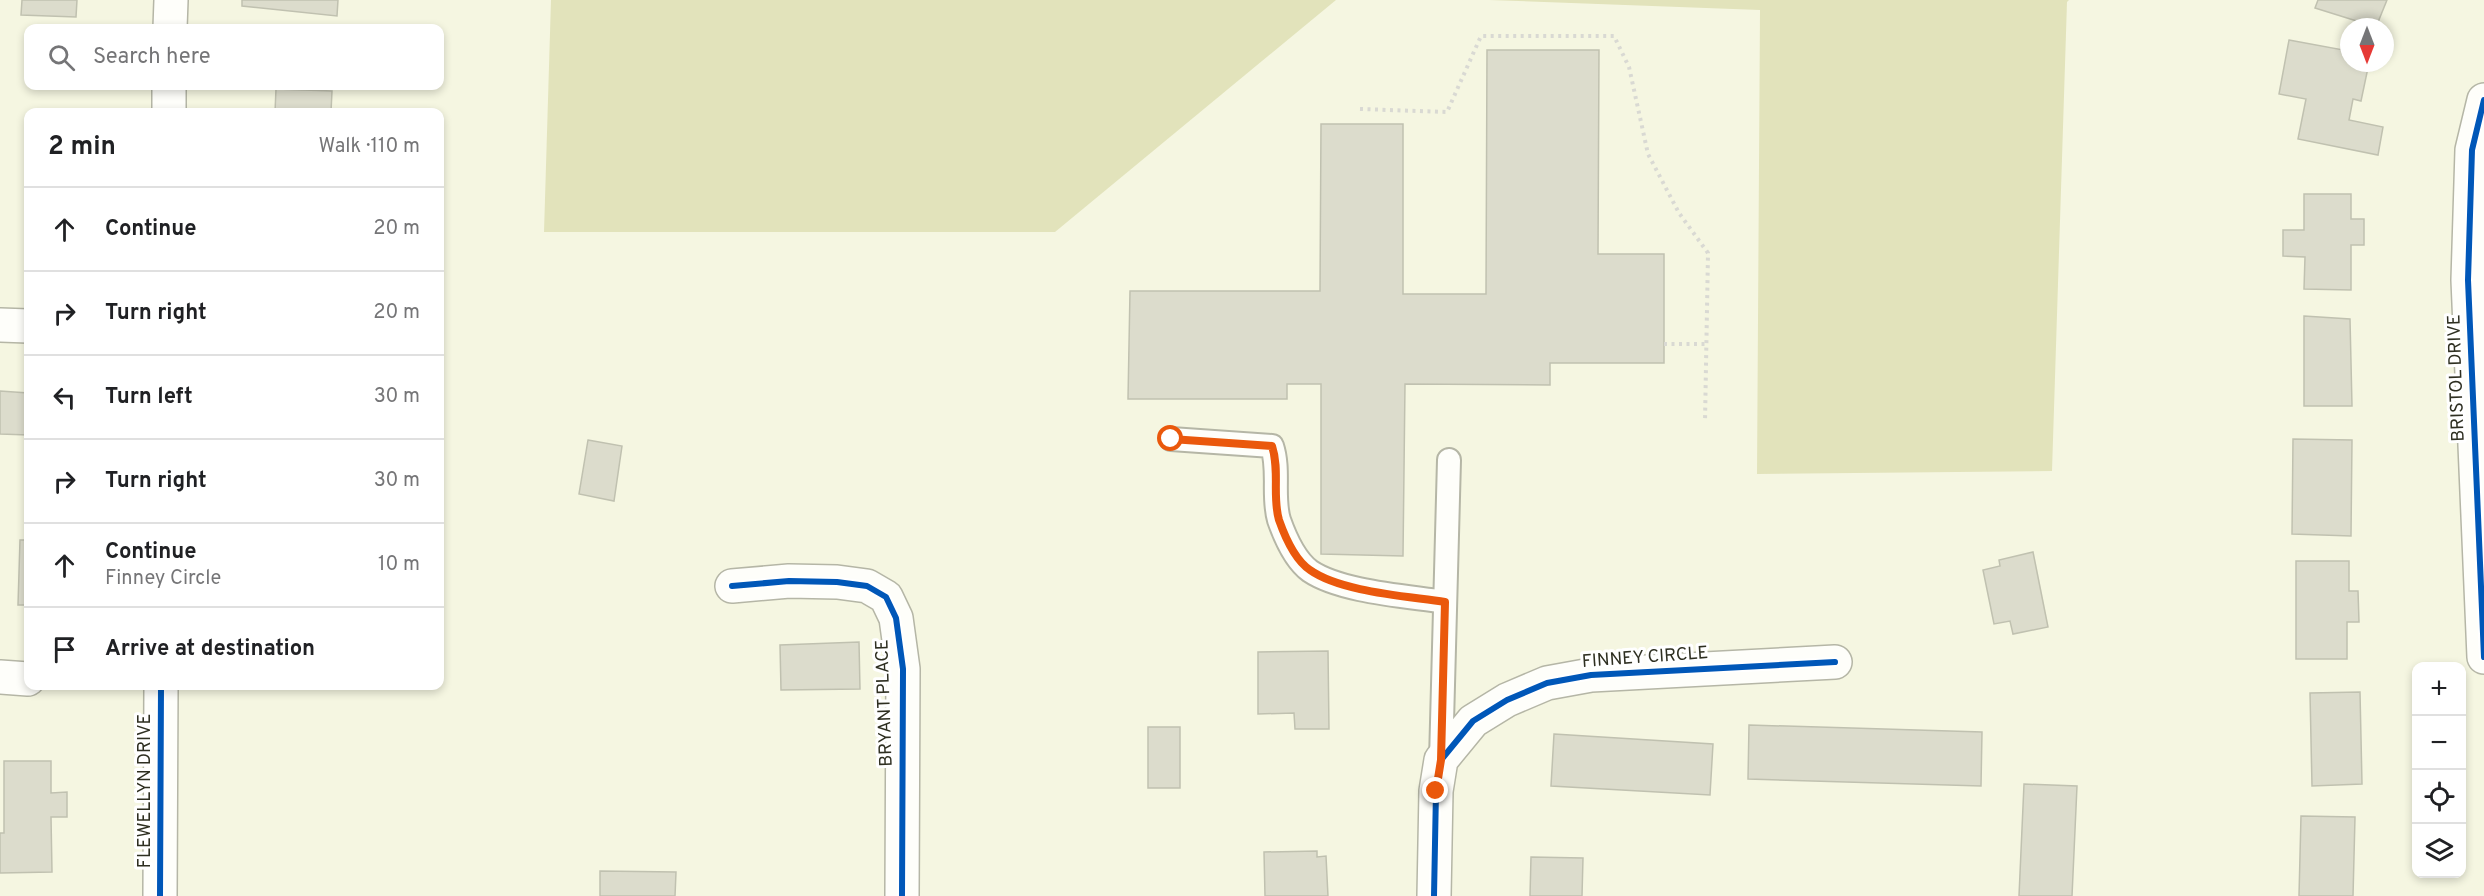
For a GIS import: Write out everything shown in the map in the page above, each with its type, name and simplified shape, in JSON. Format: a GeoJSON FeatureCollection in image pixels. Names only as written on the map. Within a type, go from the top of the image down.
{"type":"FeatureCollection","features":[{"type":"Feature","properties":{"kind":"street"},"geometry":{"type":"LineString","coordinates":[[170,24],[171,0]]}},
{"type":"Feature","properties":{"kind":"street"},"geometry":{"type":"LineString","coordinates":[[169,108],[170,90]]}},
{"type":"Feature","properties":{"kind":"street","name":"BRISTOL DRIVE"},"geometry":{"type":"LineString","coordinates":[[2484,100],[2472,150],[2468,280],[2484,657]]}},
{"type":"Feature","properties":{"kind":"street"},"geometry":{"type":"LineString","coordinates":[[0,325],[24,327]]}},
{"type":"Feature","properties":{"kind":"street","name":"BRYANT PLACE"},"geometry":{"type":"LineString","coordinates":[[732,586],[789,580],[837,582],[867,586],[886,597],[896,618],[903,669],[902,896]]}},
{"type":"Feature","properties":{"kind":"street","name":"FINNEY CIRCLE"},"geometry":{"type":"LineString","coordinates":[[1434,896],[1436,791],[1441,760],[1473,721],[1507,700],[1547,683],[1591,675],[1835,662]]}},
{"type":"Feature","properties":{"kind":"street"},"geometry":{"type":"LineString","coordinates":[[0,677],[24,679]]}},
{"type":"Feature","properties":{"kind":"street","name":"FLEWELLYN DRIVE"},"geometry":{"type":"LineString","coordinates":[[160,690],[160,896]]}},
{"type":"Feature","properties":{"kind":"lane"},"geometry":{"type":"LineString","coordinates":[[1171,439],[1272,446],[1277,459],[1278,517],[1290,547],[1309,570],[1337,584],[1445,602]]}},
{"type":"Feature","properties":{"kind":"lane"},"geometry":{"type":"LineString","coordinates":[[1441,760],[1449,460]]}},
{"type":"Feature","properties":{"kind":"path"},"geometry":{"type":"LineString","coordinates":[[1359,109],[1447,112],[1481,36],[1614,36],[1629,67],[1648,154],[1679,213],[1708,253],[1705,422]]}},
{"type":"Feature","properties":{"kind":"path"},"geometry":{"type":"LineString","coordinates":[[1664,344],[1706,344]]}},
{"type":"Feature","properties":{"kind":"green space"},"geometry":{"type":"Polygon","coordinates":[[[551,0],[1336,0],[1055,232],[544,232],[551,0]]]}},
{"type":"Feature","properties":{"kind":"green space"},"geometry":{"type":"Polygon","coordinates":[[[1489,0],[2069,0],[2067,2],[2052,471],[1757,474],[1760,10],[1489,0]]]}},
{"type":"Feature","properties":{"kind":"building"},"geometry":{"type":"Polygon","coordinates":[[[22,0],[77,0],[76,17],[21,15],[22,0]]]}},
{"type":"Feature","properties":{"kind":"building"},"geometry":{"type":"Polygon","coordinates":[[[242,0],[338,0],[337,16],[242,6],[242,0]]]}},
{"type":"Feature","properties":{"kind":"building"},"geometry":{"type":"Polygon","coordinates":[[[2318,0],[2387,0],[2380,18],[2347,18],[2315,8],[2318,0]]]}},
{"type":"Feature","properties":{"kind":"building"},"geometry":{"type":"Polygon","coordinates":[[[2289,40],[2340,49],[2340,72],[2367,72],[2361,101],[2353,99],[2349,120],[2383,127],[2378,155],[2298,139],[2306,99],[2279,94],[2289,40]]]}},
{"type":"Feature","properties":{"kind":"building"},"geometry":{"type":"Polygon","coordinates":[[[1487,50],[1599,50],[1598,254],[1664,254],[1664,363],[1550,363],[1550,385],[1405,384],[1403,556],[1321,554],[1321,384],[1287,384],[1287,399],[1128,399],[1130,291],[1320,291],[1321,124],[1403,124],[1403,294],[1486,294],[1487,50]]]}},
{"type":"Feature","properties":{"kind":"building"},"geometry":{"type":"Polygon","coordinates":[[[276,90],[332,91],[331,108],[275,108],[276,90]]]}},
{"type":"Feature","properties":{"kind":"building"},"geometry":{"type":"Polygon","coordinates":[[[2304,194],[2351,194],[2351,219],[2364,219],[2364,245],[2351,245],[2351,290],[2304,289],[2305,257],[2283,256],[2283,230],[2304,230],[2304,194]]]}},
{"type":"Feature","properties":{"kind":"building"},"geometry":{"type":"Polygon","coordinates":[[[2304,316],[2350,319],[2352,406],[2304,406],[2304,316]]]}},
{"type":"Feature","properties":{"kind":"building"},"geometry":{"type":"Polygon","coordinates":[[[0,391],[24,393],[24,435],[0,434],[0,391]]]}},
{"type":"Feature","properties":{"kind":"building"},"geometry":{"type":"Polygon","coordinates":[[[2293,439],[2352,440],[2351,536],[2292,534],[2293,439]]]}},
{"type":"Feature","properties":{"kind":"building"},"geometry":{"type":"Polygon","coordinates":[[[588,440],[622,446],[614,501],[579,494],[588,440]]]}},
{"type":"Feature","properties":{"kind":"building"},"geometry":{"type":"Polygon","coordinates":[[[20,540],[24,540],[24,605],[18,605],[20,540]]]}},
{"type":"Feature","properties":{"kind":"building"},"geometry":{"type":"Polygon","coordinates":[[[2033,552],[2048,627],[2013,634],[2010,621],[1994,624],[1983,570],[2000,566],[1999,560],[2033,552]]]}},
{"type":"Feature","properties":{"kind":"building"},"geometry":{"type":"Polygon","coordinates":[[[2296,561],[2349,561],[2349,591],[2358,591],[2359,622],[2347,622],[2347,659],[2296,659],[2296,561]]]}},
{"type":"Feature","properties":{"kind":"building"},"geometry":{"type":"Polygon","coordinates":[[[859,642],[860,689],[781,690],[780,645],[859,642]]]}},
{"type":"Feature","properties":{"kind":"building"},"geometry":{"type":"Polygon","coordinates":[[[1328,651],[1329,729],[1295,729],[1294,713],[1258,714],[1258,652],[1328,651]]]}},
{"type":"Feature","properties":{"kind":"building"},"geometry":{"type":"Polygon","coordinates":[[[2360,692],[2362,784],[2312,786],[2310,693],[2360,692]]]}},
{"type":"Feature","properties":{"kind":"building"},"geometry":{"type":"Polygon","coordinates":[[[1749,725],[1982,732],[1981,786],[1748,779],[1749,725]]]}},
{"type":"Feature","properties":{"kind":"building"},"geometry":{"type":"Polygon","coordinates":[[[1148,727],[1180,727],[1180,788],[1148,788],[1148,727]]]}},
{"type":"Feature","properties":{"kind":"building"},"geometry":{"type":"Polygon","coordinates":[[[1554,734],[1713,744],[1710,795],[1551,786],[1554,734]]]}},
{"type":"Feature","properties":{"kind":"building"},"geometry":{"type":"Polygon","coordinates":[[[4,761],[51,761],[51,793],[67,792],[67,817],[51,817],[52,872],[0,873],[0,833],[4,833],[4,761]]]}},
{"type":"Feature","properties":{"kind":"building"},"geometry":{"type":"Polygon","coordinates":[[[2024,784],[2077,786],[2072,896],[2019,896],[2024,784]]]}},
{"type":"Feature","properties":{"kind":"building"},"geometry":{"type":"Polygon","coordinates":[[[2301,816],[2355,817],[2353,896],[2299,896],[2301,816]]]}},
{"type":"Feature","properties":{"kind":"building"},"geometry":{"type":"Polygon","coordinates":[[[1317,851],[1317,857],[1326,856],[1328,896],[1265,896],[1264,852],[1317,851]]]}},
{"type":"Feature","properties":{"kind":"building"},"geometry":{"type":"Polygon","coordinates":[[[1531,857],[1583,858],[1582,896],[1530,896],[1531,857]]]}},
{"type":"Feature","properties":{"kind":"building"},"geometry":{"type":"Polygon","coordinates":[[[600,871],[676,872],[675,896],[600,896],[600,871]]]}},
{"type":"Feature","properties":{"kind":"cycle path"},"geometry":{"type":"LineString","coordinates":[[2484,100],[2472,150],[2468,280],[2484,657]]}},
{"type":"Feature","properties":{"kind":"cycle path"},"geometry":{"type":"LineString","coordinates":[[732,586],[789,581],[837,582],[867,586],[886,597],[896,618],[903,669],[902,896]]}},
{"type":"Feature","properties":{"kind":"cycle path"},"geometry":{"type":"LineString","coordinates":[[1434,896],[1436,791],[1441,760],[1473,721],[1507,700],[1547,683],[1591,675],[1835,662]]}},
{"type":"Feature","properties":{"kind":"cycle path"},"geometry":{"type":"LineString","coordinates":[[160,896],[161,690]]}},
{"type":"Feature","properties":{"kind":"route"},"geometry":{"type":"LineString","coordinates":[[1171,439],[1272,446],[1277,459],[1278,517],[1290,547],[1309,570],[1337,584],[1445,602],[1441,760],[1436,791]]}}]}
